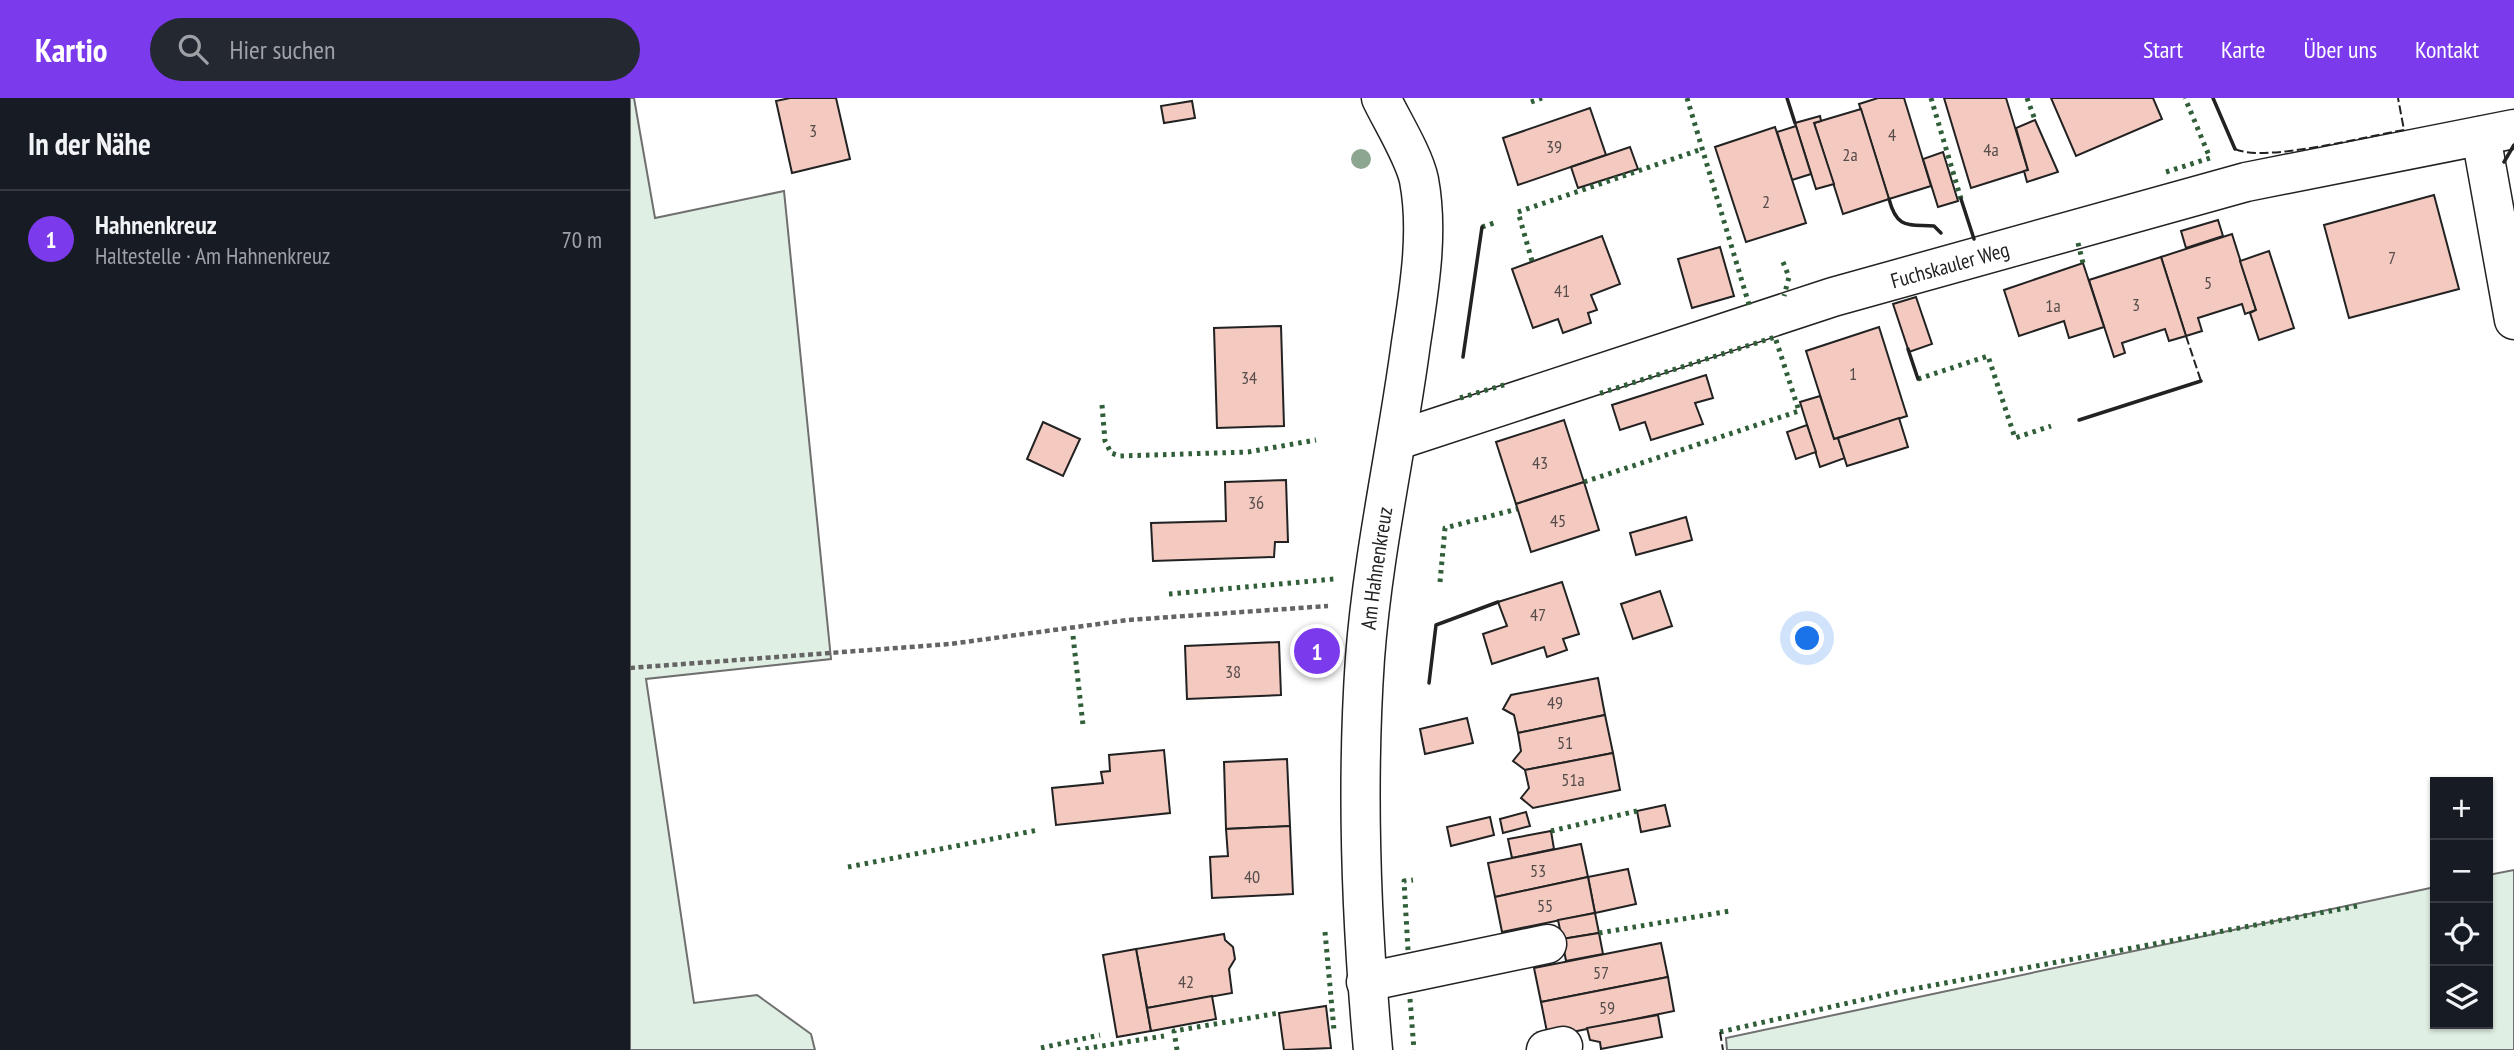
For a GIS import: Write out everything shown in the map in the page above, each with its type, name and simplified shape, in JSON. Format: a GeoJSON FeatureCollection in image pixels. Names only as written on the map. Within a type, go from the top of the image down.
{"type":"FeatureCollection","features":[{"type":"Feature","properties":{"kind":"street","name":"Am Hahnenkreuz"},"geometry":{"type":"LineString","coordinates":[[1373,1050],[1366,982],[1359,786],[1370,609],[1382,517],[1398,440],[1423,261],[1419,178],[1381,98]]}},
{"type":"Feature","properties":{"kind":"street","name":"Fuchskauler Weg"},"geometry":{"type":"LineString","coordinates":[[1398,440],[1833,297],[2246,182],[2497,132]]}},
{"type":"Feature","properties":{"kind":"street"},"geometry":{"type":"LineString","coordinates":[[2497,132],[2514,320]]}},
{"type":"Feature","properties":{"kind":"street"},"geometry":{"type":"LineString","coordinates":[[1366,982],[1547,944]]}},
{"type":"Feature","properties":{"kind":"path"},"geometry":{"type":"LineString","coordinates":[[630,668],[950,644],[1128,620],[1334,606],[1370,609]]}},
{"type":"Feature","properties":{"kind":"green space"},"geometry":{"type":"Polygon","coordinates":[[[630,98],[634,98],[655,218],[784,191],[831,659],[646,679],[694,1003],[757,995],[811,1034],[815,1050],[630,1050],[630,98]]]}},
{"type":"Feature","properties":{"kind":"green space"},"geometry":{"type":"Polygon","coordinates":[[[2514,870],[2514,1050],[1727,1050],[1726,1038],[2430,888],[2430,1029],[2493,1029],[2493,874],[2514,870]]]}},
{"type":"Feature","properties":{"kind":"building"},"geometry":{"type":"Polygon","coordinates":[[[790,98],[836,98],[850,159],[792,173],[776,101],[790,98]]]}},
{"type":"Feature","properties":{"kind":"building"},"geometry":{"type":"Polygon","coordinates":[[[1878,98],[1904,98],[1931,186],[1889,199],[1859,104],[1878,98]]]}},
{"type":"Feature","properties":{"kind":"building"},"geometry":{"type":"Polygon","coordinates":[[[1944,98],[2006,98],[2028,170],[1971,188],[1944,98]]]}},
{"type":"Feature","properties":{"kind":"building"},"geometry":{"type":"Polygon","coordinates":[[[2051,98],[2153,98],[2162,119],[2076,156],[2051,98]]]}},
{"type":"Feature","properties":{"kind":"building"},"geometry":{"type":"Polygon","coordinates":[[[1192,101],[1195,118],[1164,123],[1161,106],[1192,101]]]}},
{"type":"Feature","properties":{"kind":"building"},"geometry":{"type":"Polygon","coordinates":[[[1590,108],[1606,155],[1518,185],[1503,138],[1590,108]]]}},
{"type":"Feature","properties":{"kind":"building"},"geometry":{"type":"Polygon","coordinates":[[[1861,109],[1889,199],[1843,214],[1814,123],[1861,109]]]}},
{"type":"Feature","properties":{"kind":"building"},"geometry":{"type":"Polygon","coordinates":[[[1820,116],[1821,121],[1814,123],[1834,184],[1816,189],[1795,123],[1820,116]]]}},
{"type":"Feature","properties":{"kind":"building"},"geometry":{"type":"Polygon","coordinates":[[[2035,120],[2058,172],[2027,182],[2024,171],[2028,170],[2016,128],[2035,120]]]}},
{"type":"Feature","properties":{"kind":"building"},"geometry":{"type":"Polygon","coordinates":[[[1796,126],[1811,174],[1792,180],[1777,132],[1796,126]]]}},
{"type":"Feature","properties":{"kind":"building"},"geometry":{"type":"Polygon","coordinates":[[[1775,127],[1806,223],[1746,242],[1715,147],[1775,127]]]}},
{"type":"Feature","properties":{"kind":"building"},"geometry":{"type":"Polygon","coordinates":[[[1630,147],[1638,169],[1578,188],[1571,167],[1630,147]]]}},
{"type":"Feature","properties":{"kind":"building"},"geometry":{"type":"Polygon","coordinates":[[[1943,152],[1958,201],[1938,207],[1923,159],[1943,152]]]}},
{"type":"Feature","properties":{"kind":"building"},"geometry":{"type":"Polygon","coordinates":[[[2434,195],[2459,289],[2349,318],[2324,225],[2434,195]]]}},
{"type":"Feature","properties":{"kind":"building"},"geometry":{"type":"Polygon","coordinates":[[[2218,220],[2223,236],[2186,248],[2181,231],[2218,220]]]}},
{"type":"Feature","properties":{"kind":"building"},"geometry":{"type":"Polygon","coordinates":[[[2232,234],[2256,310],[2245,314],[2242,304],[2198,318],[2202,331],[2186,336],[2161,257],[2232,234]]]}},
{"type":"Feature","properties":{"kind":"building"},"geometry":{"type":"Polygon","coordinates":[[[1602,236],[1620,284],[1591,295],[1597,310],[1588,313],[1591,323],[1563,333],[1558,319],[1533,328],[1512,269],[1602,236]]]}},
{"type":"Feature","properties":{"kind":"building"},"geometry":{"type":"Polygon","coordinates":[[[1720,247],[1734,296],[1692,308],[1678,259],[1720,247]]]}},
{"type":"Feature","properties":{"kind":"building"},"geometry":{"type":"Polygon","coordinates":[[[2269,251],[2294,328],[2259,340],[2250,313],[2256,310],[2240,261],[2269,251]]]}},
{"type":"Feature","properties":{"kind":"building"},"geometry":{"type":"Polygon","coordinates":[[[2161,257],[2186,336],[2169,341],[2165,329],[2122,343],[2125,353],[2114,357],[2089,280],[2161,257]]]}},
{"type":"Feature","properties":{"kind":"building"},"geometry":{"type":"Polygon","coordinates":[[[2083,263],[2104,327],[2069,338],[2064,321],[2019,336],[2004,290],[2083,263]]]}},
{"type":"Feature","properties":{"kind":"building"},"geometry":{"type":"Polygon","coordinates":[[[1916,297],[1932,344],[1909,352],[1893,304],[1916,297]]]}},
{"type":"Feature","properties":{"kind":"building"},"geometry":{"type":"Polygon","coordinates":[[[1281,326],[1284,426],[1217,428],[1214,328],[1281,326]]]}},
{"type":"Feature","properties":{"kind":"building"},"geometry":{"type":"Polygon","coordinates":[[[1879,327],[1907,416],[1834,439],[1806,351],[1879,327]]]}},
{"type":"Feature","properties":{"kind":"building"},"geometry":{"type":"Polygon","coordinates":[[[1706,375],[1713,398],[1695,403],[1703,424],[1651,440],[1645,422],[1620,430],[1612,405],[1706,375]]]}},
{"type":"Feature","properties":{"kind":"building"},"geometry":{"type":"Polygon","coordinates":[[[1820,396],[1834,439],[1838,438],[1845,458],[1820,467],[1800,402],[1820,396]]]}},
{"type":"Feature","properties":{"kind":"building"},"geometry":{"type":"Polygon","coordinates":[[[1899,418],[1908,447],[1847,466],[1838,438],[1899,418]]]}},
{"type":"Feature","properties":{"kind":"building"},"geometry":{"type":"Polygon","coordinates":[[[1564,420],[1584,482],[1516,504],[1496,442],[1564,420]]]}},
{"type":"Feature","properties":{"kind":"building"},"geometry":{"type":"Polygon","coordinates":[[[1043,422],[1080,439],[1063,476],[1027,459],[1043,422]]]}},
{"type":"Feature","properties":{"kind":"building"},"geometry":{"type":"Polygon","coordinates":[[[1807,425],[1816,452],[1796,459],[1787,432],[1807,425]]]}},
{"type":"Feature","properties":{"kind":"building"},"geometry":{"type":"Polygon","coordinates":[[[1286,480],[1288,542],[1275,542],[1274,557],[1153,561],[1151,523],[1226,521],[1225,482],[1286,480]]]}},
{"type":"Feature","properties":{"kind":"building"},"geometry":{"type":"Polygon","coordinates":[[[1584,482],[1599,530],[1531,552],[1516,504],[1584,482]]]}},
{"type":"Feature","properties":{"kind":"building"},"geometry":{"type":"Polygon","coordinates":[[[1686,517],[1692,540],[1636,555],[1630,533],[1686,517]]]}},
{"type":"Feature","properties":{"kind":"building"},"geometry":{"type":"Polygon","coordinates":[[[1562,582],[1579,634],[1563,639],[1567,650],[1547,657],[1544,647],[1492,664],[1483,634],[1507,626],[1498,602],[1562,582]]]}},
{"type":"Feature","properties":{"kind":"building"},"geometry":{"type":"Polygon","coordinates":[[[1660,591],[1672,626],[1633,639],[1621,604],[1660,591]]]}},
{"type":"Feature","properties":{"kind":"building"},"geometry":{"type":"Polygon","coordinates":[[[1279,642],[1281,695],[1187,699],[1185,646],[1279,642]]]}},
{"type":"Feature","properties":{"kind":"building"},"geometry":{"type":"Polygon","coordinates":[[[1598,678],[1605,715],[1518,733],[1514,715],[1503,709],[1511,695],[1598,678]]]}},
{"type":"Feature","properties":{"kind":"building"},"geometry":{"type":"Polygon","coordinates":[[[1605,715],[1613,753],[1525,770],[1513,761],[1521,751],[1518,733],[1605,715]]]}},
{"type":"Feature","properties":{"kind":"building"},"geometry":{"type":"Polygon","coordinates":[[[1467,718],[1473,743],[1425,754],[1420,729],[1467,718]]]}},
{"type":"Feature","properties":{"kind":"building"},"geometry":{"type":"Polygon","coordinates":[[[1164,750],[1170,813],[1056,825],[1052,788],[1103,783],[1101,772],[1110,771],[1109,755],[1164,750]]]}},
{"type":"Feature","properties":{"kind":"building"},"geometry":{"type":"Polygon","coordinates":[[[1613,753],[1620,790],[1533,808],[1521,798],[1529,788],[1525,770],[1613,753]]]}},
{"type":"Feature","properties":{"kind":"building"},"geometry":{"type":"Polygon","coordinates":[[[1287,759],[1290,826],[1226,829],[1224,762],[1287,759]]]}},
{"type":"Feature","properties":{"kind":"building"},"geometry":{"type":"Polygon","coordinates":[[[1665,805],[1670,826],[1641,832],[1637,811],[1665,805]]]}},
{"type":"Feature","properties":{"kind":"building"},"geometry":{"type":"Polygon","coordinates":[[[1526,812],[1530,826],[1503,833],[1500,819],[1526,812]]]}},
{"type":"Feature","properties":{"kind":"building"},"geometry":{"type":"Polygon","coordinates":[[[1490,817],[1494,835],[1451,846],[1447,827],[1490,817]]]}},
{"type":"Feature","properties":{"kind":"building"},"geometry":{"type":"Polygon","coordinates":[[[1290,826],[1293,894],[1212,898],[1210,857],[1228,856],[1226,829],[1290,826]]]}},
{"type":"Feature","properties":{"kind":"building"},"geometry":{"type":"Polygon","coordinates":[[[1551,831],[1554,849],[1512,858],[1508,839],[1551,831]]]}},
{"type":"Feature","properties":{"kind":"building"},"geometry":{"type":"Polygon","coordinates":[[[1581,844],[1588,877],[1495,897],[1488,863],[1581,844]]]}},
{"type":"Feature","properties":{"kind":"building"},"geometry":{"type":"Polygon","coordinates":[[[1628,869],[1636,904],[1595,913],[1588,877],[1628,869]]]}},
{"type":"Feature","properties":{"kind":"building"},"geometry":{"type":"Polygon","coordinates":[[[1588,877],[1595,913],[1502,932],[1495,897],[1588,877]]]}},
{"type":"Feature","properties":{"kind":"building"},"geometry":{"type":"Polygon","coordinates":[[[1595,913],[1599,933],[1562,939],[1558,920],[1595,913]]]}},
{"type":"Feature","properties":{"kind":"building"},"geometry":{"type":"Polygon","coordinates":[[[1599,933],[1603,954],[1566,961],[1562,939],[1599,933]]]}},
{"type":"Feature","properties":{"kind":"building"},"geometry":{"type":"Polygon","coordinates":[[[1224,934],[1225,940],[1233,947],[1235,959],[1229,969],[1232,993],[1147,1008],[1136,949],[1224,934]]]}},
{"type":"Feature","properties":{"kind":"building"},"geometry":{"type":"Polygon","coordinates":[[[1661,943],[1668,977],[1541,1002],[1534,968],[1661,943]]]}},
{"type":"Feature","properties":{"kind":"building"},"geometry":{"type":"Polygon","coordinates":[[[1136,949],[1151,1031],[1117,1037],[1103,955],[1136,949]]]}},
{"type":"Feature","properties":{"kind":"building"},"geometry":{"type":"Polygon","coordinates":[[[1668,977],[1674,1011],[1548,1037],[1541,1002],[1668,977]]]}},
{"type":"Feature","properties":{"kind":"building"},"geometry":{"type":"Polygon","coordinates":[[[1212,996],[1216,1019],[1151,1031],[1147,1008],[1212,996]]]}},
{"type":"Feature","properties":{"kind":"building"},"geometry":{"type":"Polygon","coordinates":[[[1326,1006],[1331,1048],[1284,1050],[1279,1013],[1326,1006]]]}},
{"type":"Feature","properties":{"kind":"building"},"geometry":{"type":"Polygon","coordinates":[[[1658,1015],[1662,1037],[1601,1049],[1600,1042],[1590,1040],[1587,1028],[1658,1015]]]}},
{"type":"Feature","properties":{"kind":"hedge"},"geometry":{"type":"LineString","coordinates":[[1531,102],[1542,98]]}},
{"type":"Feature","properties":{"kind":"hedge"},"geometry":{"type":"LineString","coordinates":[[1687,98],[1750,308]]}},
{"type":"Feature","properties":{"kind":"hedge"},"geometry":{"type":"LineString","coordinates":[[1931,98],[1961,199]]}},
{"type":"Feature","properties":{"kind":"hedge"},"geometry":{"type":"LineString","coordinates":[[2027,98],[2035,120]]}},
{"type":"Feature","properties":{"kind":"hedge"},"geometry":{"type":"LineString","coordinates":[[2166,172],[2210,158],[2185,98]]}},
{"type":"Feature","properties":{"kind":"hedge"},"geometry":{"type":"LineString","coordinates":[[1532,261],[1518,212],[1702,149]]}},
{"type":"Feature","properties":{"kind":"hedge"},"geometry":{"type":"LineString","coordinates":[[1482,227],[1497,222]]}},
{"type":"Feature","properties":{"kind":"hedge"},"geometry":{"type":"LineString","coordinates":[[2078,243],[2083,263]]}},
{"type":"Feature","properties":{"kind":"hedge"},"geometry":{"type":"LineString","coordinates":[[1783,262],[1789,277],[1784,296]]}},
{"type":"Feature","properties":{"kind":"hedge"},"geometry":{"type":"LineString","coordinates":[[1584,482],[1799,411],[1775,337],[1598,394]]}},
{"type":"Feature","properties":{"kind":"hedge"},"geometry":{"type":"LineString","coordinates":[[1918,379],[1988,356],[2015,438],[2051,426]]}},
{"type":"Feature","properties":{"kind":"hedge"},"geometry":{"type":"LineString","coordinates":[[1460,398],[1507,384]]}},
{"type":"Feature","properties":{"kind":"hedge"},"geometry":{"type":"LineString","coordinates":[[1102,405],[1105,441],[1111,453],[1120,456],[1248,452],[1316,440]]}},
{"type":"Feature","properties":{"kind":"hedge"},"geometry":{"type":"LineString","coordinates":[[1440,582],[1445,528],[1517,509]]}},
{"type":"Feature","properties":{"kind":"hedge"},"geometry":{"type":"LineString","coordinates":[[1169,594],[1334,579]]}},
{"type":"Feature","properties":{"kind":"hedge"},"geometry":{"type":"LineString","coordinates":[[1073,636],[1083,725]]}},
{"type":"Feature","properties":{"kind":"hedge"},"geometry":{"type":"LineString","coordinates":[[1551,831],[1637,811]]}},
{"type":"Feature","properties":{"kind":"hedge"},"geometry":{"type":"LineString","coordinates":[[848,867],[1038,830]]}},
{"type":"Feature","properties":{"kind":"hedge"},"geometry":{"type":"LineString","coordinates":[[1408,950],[1404,881],[1413,880]]}},
{"type":"Feature","properties":{"kind":"hedge"},"geometry":{"type":"LineString","coordinates":[[1720,1032],[1897,992],[2357,906]]}},
{"type":"Feature","properties":{"kind":"hedge"},"geometry":{"type":"LineString","coordinates":[[1599,933],[1730,911]]}},
{"type":"Feature","properties":{"kind":"hedge"},"geometry":{"type":"LineString","coordinates":[[1325,932],[1334,1030]]}},
{"type":"Feature","properties":{"kind":"hedge"},"geometry":{"type":"LineString","coordinates":[[1410,999],[1414,1050]]}},
{"type":"Feature","properties":{"kind":"hedge"},"geometry":{"type":"LineString","coordinates":[[1177,1050],[1174,1031],[1279,1013]]}},
{"type":"Feature","properties":{"kind":"hedge"},"geometry":{"type":"LineString","coordinates":[[1041,1048],[1100,1035]]}},
{"type":"Feature","properties":{"kind":"hedge"},"geometry":{"type":"LineString","coordinates":[[1077,1050],[1164,1036]]}},
{"type":"Feature","properties":{"kind":"fence"},"geometry":{"type":"LineString","coordinates":[[2235,149],[2269,153],[2292,151],[2404,130],[2398,98]]}},
{"type":"Feature","properties":{"kind":"fence"},"geometry":{"type":"LineString","coordinates":[[2186,336],[2201,381]]}},
{"type":"Feature","properties":{"kind":"fence"},"geometry":{"type":"LineString","coordinates":[[1720,1032],[1723,1050]]}},
{"type":"Feature","properties":{"kind":"wall"},"geometry":{"type":"LineString","coordinates":[[1787,98],[1795,123]]}},
{"type":"Feature","properties":{"kind":"wall"},"geometry":{"type":"LineString","coordinates":[[2213,98],[2235,149]]}},
{"type":"Feature","properties":{"kind":"wall"},"geometry":{"type":"LineString","coordinates":[[2504,162],[2514,145]]}},
{"type":"Feature","properties":{"kind":"wall"},"geometry":{"type":"LineString","coordinates":[[1889,199],[1900,221],[1911,225],[1934,226],[1941,233]]}},
{"type":"Feature","properties":{"kind":"wall"},"geometry":{"type":"LineString","coordinates":[[1961,199],[1974,239]]}},
{"type":"Feature","properties":{"kind":"wall"},"geometry":{"type":"LineString","coordinates":[[1463,357],[1482,227]]}},
{"type":"Feature","properties":{"kind":"wall"},"geometry":{"type":"LineString","coordinates":[[1908,349],[1918,379]]}},
{"type":"Feature","properties":{"kind":"wall"},"geometry":{"type":"LineString","coordinates":[[2079,420],[2201,381]]}},
{"type":"Feature","properties":{"kind":"wall"},"geometry":{"type":"LineString","coordinates":[[1429,683],[1436,625],[1498,602]]}},
{"type":"Feature","properties":{"kind":"place","name":"Hahnenkreuz"},"geometry":{"type":"Point","coordinates":[1317,651]}}]}
